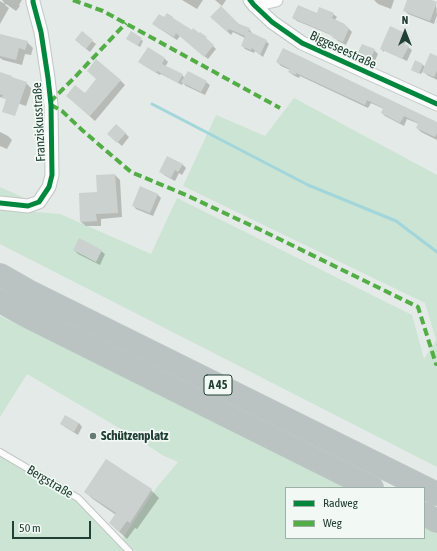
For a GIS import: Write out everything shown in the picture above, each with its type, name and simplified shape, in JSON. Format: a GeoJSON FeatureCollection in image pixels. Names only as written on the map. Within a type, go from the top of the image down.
{"type":"FeatureCollection","features":[{"type":"Feature","properties":{"kind":"highway","name":"A 45"},"geometry":{"type":"LineString","coordinates":[[0,275],[28,291],[423,487]]}},
{"type":"Feature","properties":{"kind":"highway","name":"A 45"},"geometry":{"type":"LineString","coordinates":[[0,301],[27,316],[370,487]]}},
{"type":"Feature","properties":{"kind":"highway","name":"A 45"},"geometry":{"type":"LineString","coordinates":[[425,488],[437,494]]}},
{"type":"Feature","properties":{"kind":"highway"},"geometry":{"type":"LineString","coordinates":[[425,515],[437,521]]}},
{"type":"Feature","properties":{"kind":"street","name":"Franziskusstraße"},"geometry":{"type":"LineString","coordinates":[[0,203],[28,206],[39,202],[49,187],[52,175],[51,105],[41,32],[33,0]]}},
{"type":"Feature","properties":{"kind":"street"},"geometry":{"type":"LineString","coordinates":[[252,3],[276,0]]}},
{"type":"Feature","properties":{"kind":"street","name":"Biggeseestraße"},"geometry":{"type":"LineString","coordinates":[[252,3],[272,22],[302,43],[437,104]]}},
{"type":"Feature","properties":{"kind":"lane","name":"Bergstraße"},"geometry":{"type":"LineString","coordinates":[[0,452],[78,498],[129,551]]}},
{"type":"Feature","properties":{"kind":"green space"},"geometry":{"type":"Polygon","coordinates":[[[294,98],[437,175],[437,467],[0,244],[0,209],[60,214],[151,254],[177,198],[412,315],[424,359],[436,340],[425,303],[183,186],[216,115],[265,136],[294,98]]]}},
{"type":"Feature","properties":{"kind":"green space"},"geometry":{"type":"Polygon","coordinates":[[[0,187],[29,200],[0,196],[0,187]]]}},
{"type":"Feature","properties":{"kind":"green space"},"geometry":{"type":"Polygon","coordinates":[[[0,316],[345,487],[285,487],[285,539],[425,539],[425,527],[437,533],[437,551],[134,551],[122,539],[157,487],[178,462],[162,455],[143,442],[27,374],[0,417],[0,316]]]}},
{"type":"Feature","properties":{"kind":"green space"},"geometry":{"type":"Polygon","coordinates":[[[0,455],[77,501],[127,551],[0,551],[0,455]]]}},
{"type":"Feature","properties":{"kind":"building"},"geometry":{"type":"Polygon","coordinates":[[[407,0],[432,0],[437,2],[430,21],[403,11],[407,0]]]}},
{"type":"Feature","properties":{"kind":"building"},"geometry":{"type":"Polygon","coordinates":[[[298,5],[317,13],[319,7],[334,13],[332,18],[345,24],[345,26],[349,28],[343,42],[333,38],[330,34],[292,18],[298,5]]]}},
{"type":"Feature","properties":{"kind":"building"},"geometry":{"type":"Polygon","coordinates":[[[221,6],[239,24],[250,28],[248,31],[267,40],[260,55],[252,48],[251,50],[241,46],[245,36],[229,29],[227,32],[210,17],[221,6]]]}},
{"type":"Feature","properties":{"kind":"building"},"geometry":{"type":"Polygon","coordinates":[[[167,13],[192,30],[193,28],[199,33],[200,32],[214,45],[204,57],[176,33],[174,37],[152,24],[159,14],[164,17],[167,13]]]}},
{"type":"Feature","properties":{"kind":"building"},"geometry":{"type":"Polygon","coordinates":[[[390,26],[405,33],[400,42],[409,46],[402,59],[380,49],[390,26]]]}},
{"type":"Feature","properties":{"kind":"building"},"geometry":{"type":"Polygon","coordinates":[[[82,31],[93,40],[86,49],[75,40],[82,31]]]}},
{"type":"Feature","properties":{"kind":"building"},"geometry":{"type":"Polygon","coordinates":[[[131,31],[142,38],[138,46],[126,39],[131,31]]]}},
{"type":"Feature","properties":{"kind":"building"},"geometry":{"type":"Polygon","coordinates":[[[0,34],[28,41],[25,50],[19,48],[16,60],[0,56],[0,34]]]}},
{"type":"Feature","properties":{"kind":"building"},"geometry":{"type":"Polygon","coordinates":[[[362,44],[375,49],[370,60],[357,54],[362,44]]]}},
{"type":"Feature","properties":{"kind":"building"},"geometry":{"type":"Polygon","coordinates":[[[148,47],[165,58],[162,64],[183,74],[178,83],[157,71],[156,73],[138,62],[148,47]]]}},
{"type":"Feature","properties":{"kind":"building"},"geometry":{"type":"Polygon","coordinates":[[[283,48],[437,122],[437,133],[435,137],[416,128],[418,123],[404,116],[400,123],[381,113],[383,108],[367,100],[365,105],[296,73],[295,75],[288,72],[290,69],[276,62],[283,48]]]}},
{"type":"Feature","properties":{"kind":"building"},"geometry":{"type":"Polygon","coordinates":[[[430,53],[437,56],[437,71],[434,77],[422,72],[430,53]]]}},
{"type":"Feature","properties":{"kind":"building"},"geometry":{"type":"Polygon","coordinates":[[[96,59],[121,80],[90,116],[66,96],[75,85],[85,93],[96,79],[87,71],[96,59]]]}},
{"type":"Feature","properties":{"kind":"building"},"geometry":{"type":"Polygon","coordinates":[[[415,60],[423,64],[419,74],[411,70],[415,60]]]}},
{"type":"Feature","properties":{"kind":"building"},"geometry":{"type":"Polygon","coordinates":[[[188,71],[207,81],[201,92],[181,82],[188,71]]]}},
{"type":"Feature","properties":{"kind":"building"},"geometry":{"type":"Polygon","coordinates":[[[0,72],[27,82],[15,116],[2,112],[6,99],[2,98],[3,95],[0,94],[0,72]]]}},
{"type":"Feature","properties":{"kind":"building"},"geometry":{"type":"Polygon","coordinates":[[[116,124],[126,133],[117,143],[107,134],[116,124]]]}},
{"type":"Feature","properties":{"kind":"building"},"geometry":{"type":"Polygon","coordinates":[[[167,156],[183,164],[178,172],[175,170],[171,178],[159,172],[167,156]]]}},
{"type":"Feature","properties":{"kind":"building"},"geometry":{"type":"Polygon","coordinates":[[[115,174],[118,213],[96,214],[97,221],[80,222],[79,193],[97,192],[96,175],[115,174]]]}},
{"type":"Feature","properties":{"kind":"building"},"geometry":{"type":"Polygon","coordinates":[[[140,186],[158,194],[150,213],[132,206],[140,186]]]}},
{"type":"Feature","properties":{"kind":"building"},"geometry":{"type":"Polygon","coordinates":[[[79,238],[102,250],[96,262],[73,250],[79,238]]]}},
{"type":"Feature","properties":{"kind":"building"},"geometry":{"type":"Polygon","coordinates":[[[65,415],[79,423],[74,432],[60,424],[65,415]]]}},
{"type":"Feature","properties":{"kind":"building"},"geometry":{"type":"Polygon","coordinates":[[[106,459],[152,489],[130,523],[127,521],[119,532],[109,523],[116,513],[84,492],[106,459]]]}},
{"type":"Feature","properties":{"kind":"waterway"},"geometry":{"type":"LineString","coordinates":[[152,104],[308,185],[396,221],[437,252]]}},
{"type":"Feature","properties":{"kind":"marked path"},"geometry":{"type":"LineString","coordinates":[[73,0],[103,11],[280,108]]}},
{"type":"Feature","properties":{"kind":"marked path"},"geometry":{"type":"LineString","coordinates":[[50,102],[126,23]]}},
{"type":"Feature","properties":{"kind":"marked path"},"geometry":{"type":"LineString","coordinates":[[51,105],[62,111],[131,172],[186,195],[265,232],[418,307],[437,364]]}},
{"type":"Feature","properties":{"kind":"cycle path"},"geometry":{"type":"LineString","coordinates":[[0,203],[28,206],[39,202],[49,187],[52,175],[51,105],[41,32],[33,0]]}},
{"type":"Feature","properties":{"kind":"cycle path"},"geometry":{"type":"LineString","coordinates":[[250,0],[272,22],[302,43],[437,104]]}},
{"type":"Feature","properties":{"kind":"place","name":"Schützenplatz"},"geometry":{"type":"Point","coordinates":[93,436]}}]}
